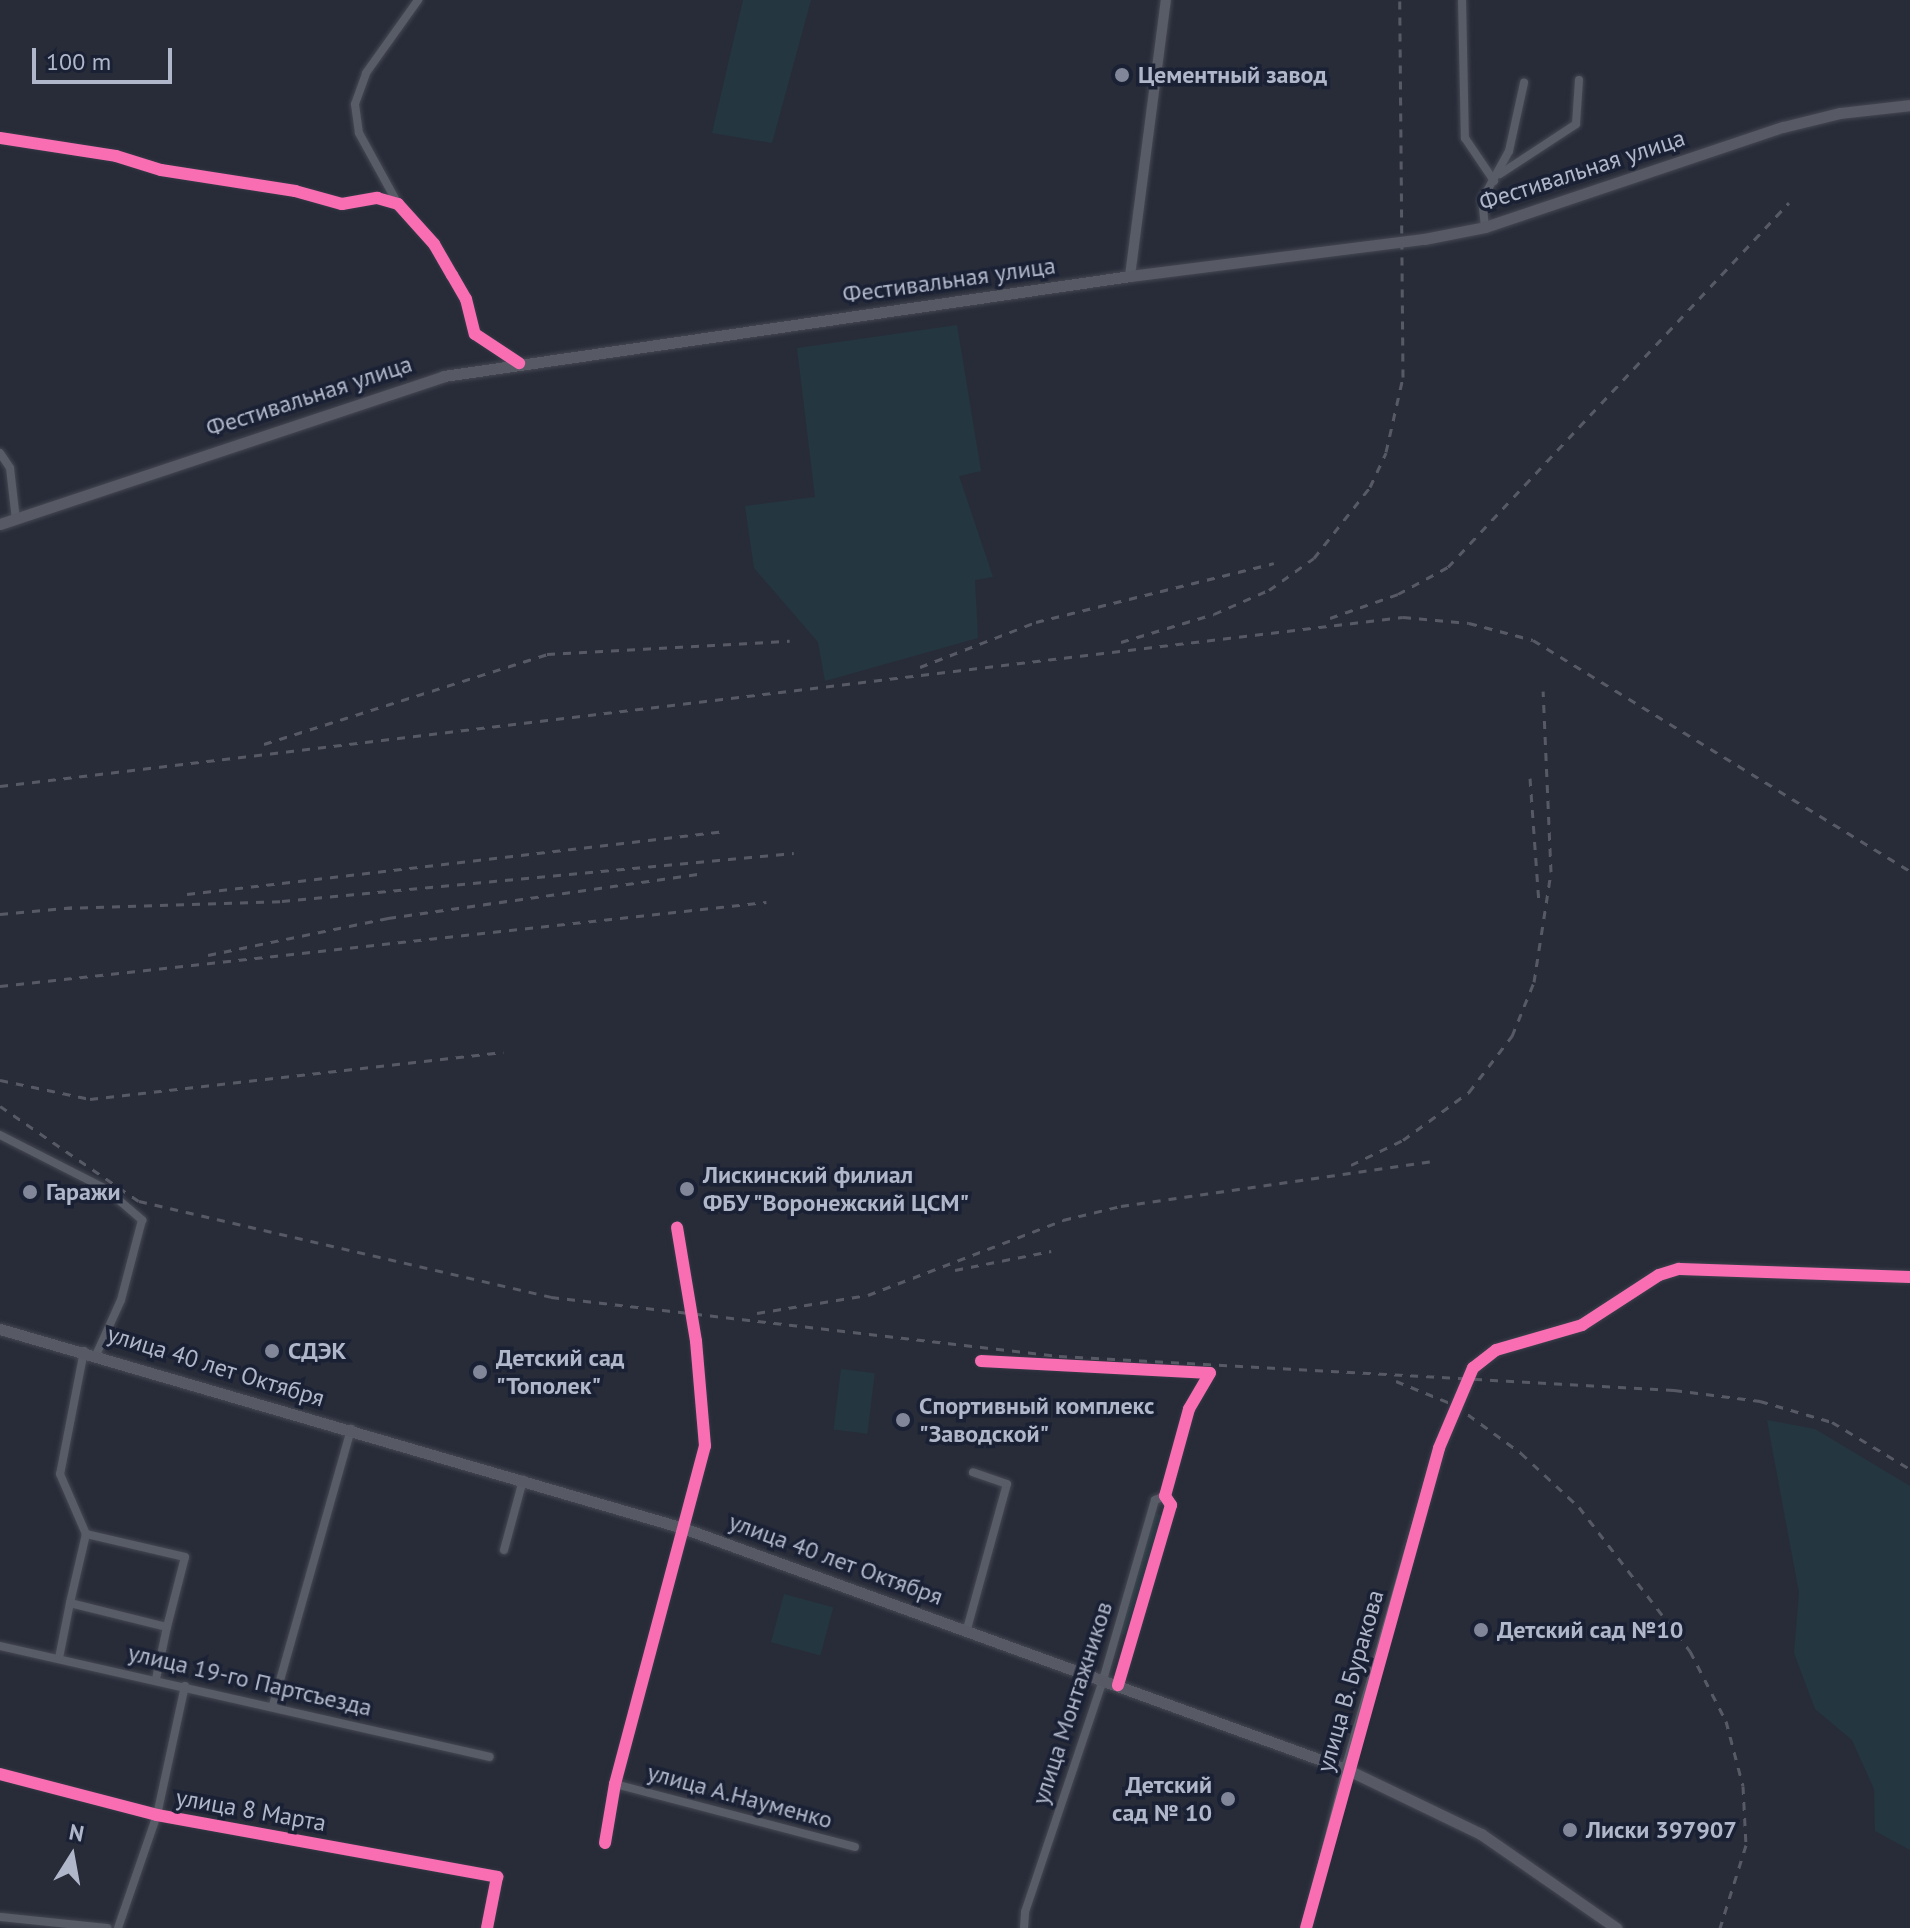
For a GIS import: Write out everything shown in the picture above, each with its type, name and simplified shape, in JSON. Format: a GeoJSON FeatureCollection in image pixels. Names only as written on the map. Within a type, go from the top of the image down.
{"type":"FeatureCollection","features":[{"type":"Feature","properties":{"kind":"main road","name":"Фестивальная улица"},"geometry":{"type":"LineString","coordinates":[[0,524],[362,399],[444,376],[1130,276],[1380,247],[1485,227],[1783,127],[1840,113],[1910,105]]}},
{"type":"Feature","properties":{"kind":"main road","name":"улица 40 лет Октября"},"geometry":{"type":"LineString","coordinates":[[0,1329],[97,1353],[683,1528],[1346,1769],[1481,1834],[1616,1928]]}},
{"type":"Feature","properties":{"kind":"street"},"geometry":{"type":"LineString","coordinates":[[418,0],[366,73],[355,104],[359,133],[398,204],[434,244],[452,275],[475,334],[519,363]]}},
{"type":"Feature","properties":{"kind":"street"},"geometry":{"type":"LineString","coordinates":[[1130,276],[1166,0]]}},
{"type":"Feature","properties":{"kind":"street"},"geometry":{"type":"LineString","coordinates":[[1462,0],[1465,138],[1496,179]]}},
{"type":"Feature","properties":{"kind":"street"},"geometry":{"type":"LineString","coordinates":[[1496,179],[1576,124],[1579,80]]}},
{"type":"Feature","properties":{"kind":"street"},"geometry":{"type":"LineString","coordinates":[[1485,227],[1482,200],[1509,151],[1524,83]]}},
{"type":"Feature","properties":{"kind":"street"},"geometry":{"type":"LineString","coordinates":[[0,138],[116,156],[161,170],[295,191],[342,204],[377,198],[398,204]]}},
{"type":"Feature","properties":{"kind":"street"},"geometry":{"type":"LineString","coordinates":[[0,453],[10,468],[16,520]]}},
{"type":"Feature","properties":{"kind":"street"},"geometry":{"type":"LineString","coordinates":[[0,1135],[106,1189],[142,1220],[121,1300],[97,1353]]}},
{"type":"Feature","properties":{"kind":"street"},"geometry":{"type":"LineString","coordinates":[[605,1843],[615,1784],[705,1446],[696,1341],[677,1228]]}},
{"type":"Feature","properties":{"kind":"street","name":"улица В. Буракова"},"geometry":{"type":"LineString","coordinates":[[1306,1928],[1346,1769],[1439,1448],[1473,1368],[1496,1350],[1582,1325],[1668,1271],[1910,1277]]}},
{"type":"Feature","properties":{"kind":"street"},"geometry":{"type":"LineString","coordinates":[[59,1658],[86,1534],[60,1474],[84,1350]]}},
{"type":"Feature","properties":{"kind":"street","name":"улица Монтажников"},"geometry":{"type":"LineString","coordinates":[[981,1361],[1210,1373],[1189,1409],[1165,1496],[1171,1505],[1118,1685]]}},
{"type":"Feature","properties":{"kind":"street"},"geometry":{"type":"LineString","coordinates":[[273,1705],[351,1429]]}},
{"type":"Feature","properties":{"kind":"street"},"geometry":{"type":"LineString","coordinates":[[967,1629],[1007,1484],[973,1472]]}},
{"type":"Feature","properties":{"kind":"street"},"geometry":{"type":"LineString","coordinates":[[504,1550],[523,1480]]}},
{"type":"Feature","properties":{"kind":"street","name":"улица Монтажников"},"geometry":{"type":"LineString","coordinates":[[1024,1928],[1025,1912],[1103,1680],[1155,1500],[1165,1496]]}},
{"type":"Feature","properties":{"kind":"street"},"geometry":{"type":"LineString","coordinates":[[86,1534],[185,1557],[156,1679]]}},
{"type":"Feature","properties":{"kind":"street"},"geometry":{"type":"LineString","coordinates":[[70,1603],[167,1627]]}},
{"type":"Feature","properties":{"kind":"street","name":"улица 19-го Партсъезда"},"geometry":{"type":"LineString","coordinates":[[0,1646],[273,1705],[490,1757]]}},
{"type":"Feature","properties":{"kind":"street"},"geometry":{"type":"LineString","coordinates":[[118,1928],[157,1815],[185,1686]]}},
{"type":"Feature","properties":{"kind":"street","name":"улица 8 Марта"},"geometry":{"type":"LineString","coordinates":[[0,1774],[157,1815],[497,1877],[487,1928]]}},
{"type":"Feature","properties":{"kind":"street","name":"улица А.Науменко"},"geometry":{"type":"LineString","coordinates":[[615,1784],[855,1847]]}},
{"type":"Feature","properties":{"kind":"street"},"geometry":{"type":"LineString","coordinates":[[0,1917],[107,1928]]}},
{"type":"Feature","properties":{"kind":"shaded area"},"geometry":{"type":"Polygon","coordinates":[[[743,0],[811,0],[772,143],[712,133],[743,0]]]}},
{"type":"Feature","properties":{"kind":"shaded area"},"geometry":{"type":"Polygon","coordinates":[[[957,325],[981,471],[959,476],[993,577],[975,580],[978,638],[825,681],[818,642],[754,568],[745,506],[815,497],[797,348],[957,325]]]}},
{"type":"Feature","properties":{"kind":"shaded area"},"geometry":{"type":"Polygon","coordinates":[[[841,1369],[875,1373],[867,1434],[834,1430],[841,1369]]]}},
{"type":"Feature","properties":{"kind":"shaded area"},"geometry":{"type":"Polygon","coordinates":[[[1767,1420],[1815,1429],[1910,1486],[1910,1850],[1875,1831],[1874,1789],[1852,1740],[1815,1709],[1794,1653],[1799,1593],[1767,1420]]]}},
{"type":"Feature","properties":{"kind":"shaded area"},"geometry":{"type":"Polygon","coordinates":[[[1155,1513],[1164,1516],[1125,1635],[1116,1632],[1155,1513]]]}},
{"type":"Feature","properties":{"kind":"shaded area"},"geometry":{"type":"Polygon","coordinates":[[[784,1594],[833,1607],[820,1655],[771,1642],[784,1594]]]}},
{"type":"Feature","properties":{"kind":"railway"},"geometry":{"type":"LineString","coordinates":[[1121,642],[1214,614],[1269,590],[1314,558],[1370,487],[1386,452],[1403,377],[1400,0]]}},
{"type":"Feature","properties":{"kind":"railway"},"geometry":{"type":"LineString","coordinates":[[1330,618],[1398,594],[1448,567],[1789,203]]}},
{"type":"Feature","properties":{"kind":"railway"},"geometry":{"type":"LineString","coordinates":[[920,667],[1036,622],[1274,563]]}},
{"type":"Feature","properties":{"kind":"railway"},"geometry":{"type":"LineString","coordinates":[[0,786],[1403,617],[1469,623],[1533,640],[1910,871]]}},
{"type":"Feature","properties":{"kind":"railway"},"geometry":{"type":"LineString","coordinates":[[264,744],[547,654],[790,641]]}},
{"type":"Feature","properties":{"kind":"railway"},"geometry":{"type":"LineString","coordinates":[[1351,1165],[1403,1140],[1469,1092],[1512,1036],[1534,982],[1551,872],[1543,691]]}},
{"type":"Feature","properties":{"kind":"railway"},"geometry":{"type":"LineString","coordinates":[[1530,778],[1539,903]]}},
{"type":"Feature","properties":{"kind":"railway"},"geometry":{"type":"LineString","coordinates":[[187,894],[725,831]]}},
{"type":"Feature","properties":{"kind":"railway"},"geometry":{"type":"LineString","coordinates":[[64,908],[282,901],[794,853]]}},
{"type":"Feature","properties":{"kind":"railway"},"geometry":{"type":"LineString","coordinates":[[208,955],[388,918],[705,873]]}},
{"type":"Feature","properties":{"kind":"railway"},"geometry":{"type":"LineString","coordinates":[[0,986],[766,902]]}},
{"type":"Feature","properties":{"kind":"railway"},"geometry":{"type":"LineString","coordinates":[[0,914],[76,907]]}},
{"type":"Feature","properties":{"kind":"railway"},"geometry":{"type":"LineString","coordinates":[[0,1080],[90,1099],[503,1052]]}},
{"type":"Feature","properties":{"kind":"railway"},"geometry":{"type":"LineString","coordinates":[[0,1106],[139,1201],[551,1297],[1059,1356],[1674,1390],[1760,1401],[1832,1422],[1910,1469]]}},
{"type":"Feature","properties":{"kind":"railway"},"geometry":{"type":"LineString","coordinates":[[757,1313],[868,1295],[1063,1220],[1121,1206],[1435,1161]]}},
{"type":"Feature","properties":{"kind":"railway"},"geometry":{"type":"LineString","coordinates":[[955,1270],[1051,1251]]}},
{"type":"Feature","properties":{"kind":"railway"},"geometry":{"type":"LineString","coordinates":[[1396,1381],[1455,1405],[1521,1453],[1579,1507],[1690,1651],[1726,1721],[1743,1786],[1746,1845],[1720,1928]]}},
{"type":"Feature","properties":{"kind":"cycle path"},"geometry":{"type":"LineString","coordinates":[[0,138],[116,156],[161,170],[295,191],[342,204],[377,198],[398,204],[434,244],[466,299],[475,334],[519,363]]}},
{"type":"Feature","properties":{"kind":"cycle path"},"geometry":{"type":"LineString","coordinates":[[605,1843],[615,1784],[705,1446],[696,1341],[677,1228]]}},
{"type":"Feature","properties":{"kind":"cycle path"},"geometry":{"type":"LineString","coordinates":[[1306,1928],[1439,1448],[1473,1368],[1496,1350],[1582,1325],[1659,1275],[1679,1269],[1910,1277]]}},
{"type":"Feature","properties":{"kind":"cycle path"},"geometry":{"type":"LineString","coordinates":[[981,1361],[1210,1373],[1189,1409],[1165,1496],[1171,1505],[1118,1685]]}},
{"type":"Feature","properties":{"kind":"cycle path"},"geometry":{"type":"LineString","coordinates":[[0,1774],[157,1815],[497,1877],[487,1928]]}},
{"type":"Feature","properties":{"kind":"place","name":"Цементный завод"},"geometry":{"type":"Point","coordinates":[1122,75]}},
{"type":"Feature","properties":{"kind":"place","name":"Лискинский филиал ФБУ \"Воронежский ЦСМ\""},"geometry":{"type":"Point","coordinates":[687,1189]}},
{"type":"Feature","properties":{"kind":"place","name":"Гаражи"},"geometry":{"type":"Point","coordinates":[30,1192]}},
{"type":"Feature","properties":{"kind":"place","name":"СДЭК"},"geometry":{"type":"Point","coordinates":[272,1351]}},
{"type":"Feature","properties":{"kind":"place","name":"Детский сад \"Тополек\""},"geometry":{"type":"Point","coordinates":[480,1372]}},
{"type":"Feature","properties":{"kind":"place","name":"Спортивный комплекс \"Заводской\""},"geometry":{"type":"Point","coordinates":[903,1420]}},
{"type":"Feature","properties":{"kind":"place","name":"Детский сад №10"},"geometry":{"type":"Point","coordinates":[1481,1630]}},
{"type":"Feature","properties":{"kind":"place","name":"Детский сад № 10"},"geometry":{"type":"Point","coordinates":[1228,1799]}},
{"type":"Feature","properties":{"kind":"place","name":"Лиски 397907"},"geometry":{"type":"Point","coordinates":[1570,1830]}}]}
